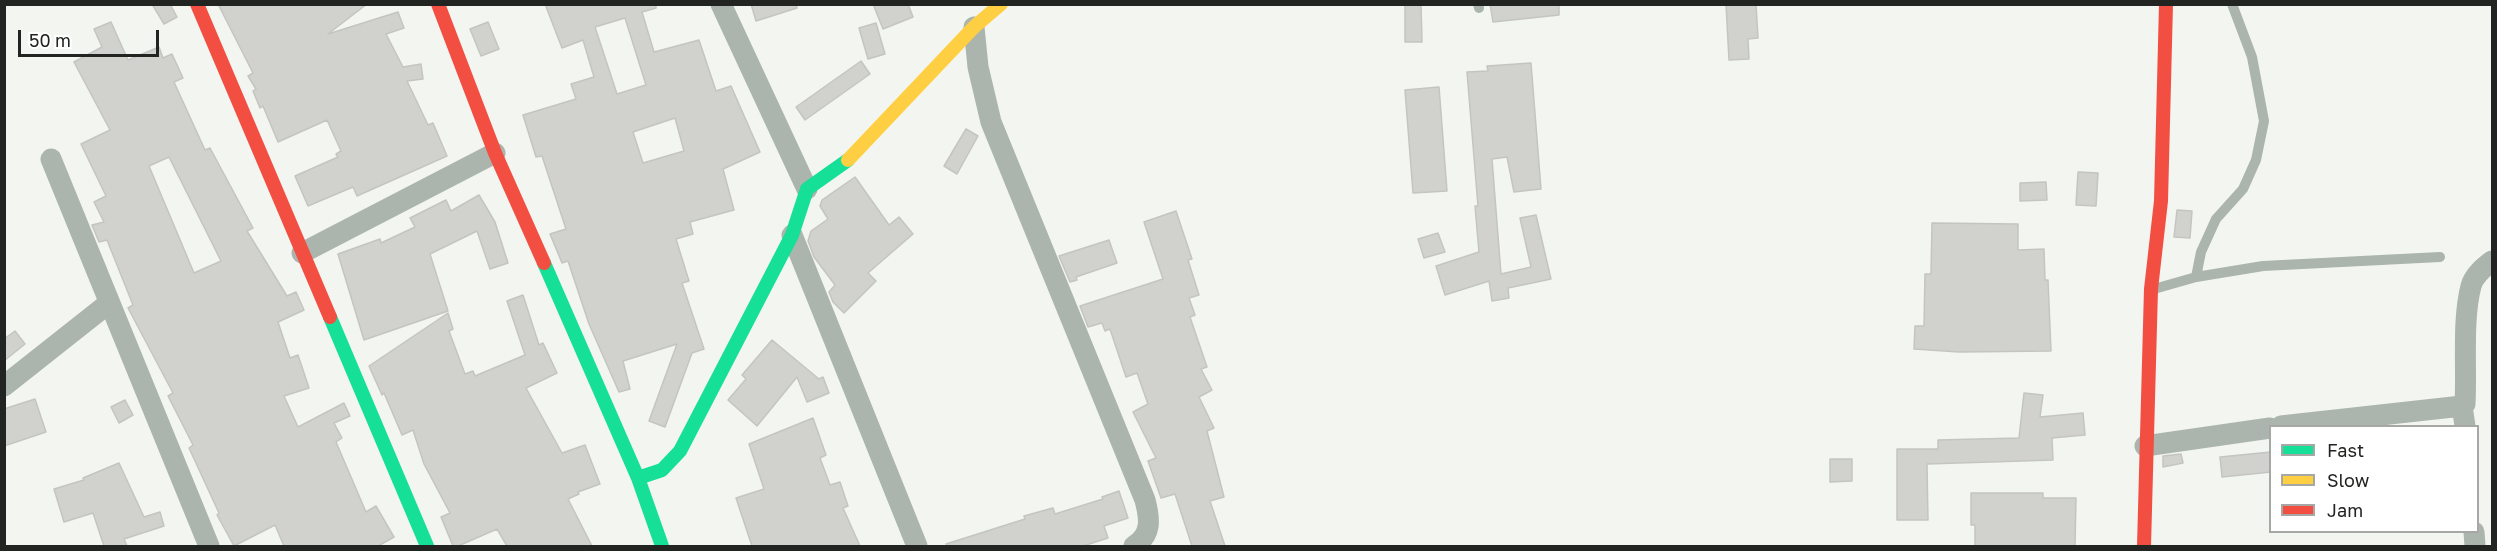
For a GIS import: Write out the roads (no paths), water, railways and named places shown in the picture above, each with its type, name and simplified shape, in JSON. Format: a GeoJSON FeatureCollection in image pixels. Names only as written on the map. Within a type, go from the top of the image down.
{"type":"FeatureCollection","features":[{"type":"Feature","properties":{"kind":"street"},"geometry":{"type":"LineString","coordinates":[[197,4],[426,546]]}},
{"type":"Feature","properties":{"kind":"street"},"geometry":{"type":"LineString","coordinates":[[438,4],[495,153],[638,478],[662,546]]}},
{"type":"Feature","properties":{"kind":"street"},"geometry":{"type":"LineString","coordinates":[[721,4],[763,90],[807,189]]}},
{"type":"Feature","properties":{"kind":"street"},"geometry":{"type":"LineString","coordinates":[[2144,546],[2151,290],[2161,201],[2166,4]]}},
{"type":"Feature","properties":{"kind":"street"},"geometry":{"type":"LineString","coordinates":[[638,478],[654,476],[670,464],[680,451],[792,235],[807,189],[842,166],[996,6]]}},
{"type":"Feature","properties":{"kind":"street"},"geometry":{"type":"LineString","coordinates":[[974,27],[978,67],[991,122],[1150,519],[1147,534],[1134,546]]}},
{"type":"Feature","properties":{"kind":"street"},"geometry":{"type":"LineString","coordinates":[[302,253],[495,153]]}},
{"type":"Feature","properties":{"kind":"street"},"geometry":{"type":"LineString","coordinates":[[51,159],[209,546]]}},
{"type":"Feature","properties":{"kind":"street"},"geometry":{"type":"LineString","coordinates":[[792,235],[917,546]]}},
{"type":"Feature","properties":{"kind":"street"},"geometry":{"type":"LineString","coordinates":[[2299,425],[2463,416],[2467,323],[2472,284],[2485,266],[2493,261]]}},
{"type":"Feature","properties":{"kind":"street"},"geometry":{"type":"LineString","coordinates":[[4,386],[109,303]]}},
{"type":"Feature","properties":{"kind":"street"},"geometry":{"type":"LineString","coordinates":[[2145,446],[2269,428]]}},
{"type":"Feature","properties":{"kind":"lane"},"geometry":{"type":"LineString","coordinates":[[2196,277],[2201,252],[2216,219],[2243,189],[2256,160],[2264,121],[2252,57],[2232,4]]}},
{"type":"Feature","properties":{"kind":"lane"},"geometry":{"type":"LineString","coordinates":[[2151,290],[2196,277],[2273,265],[2440,257]]}}]}
